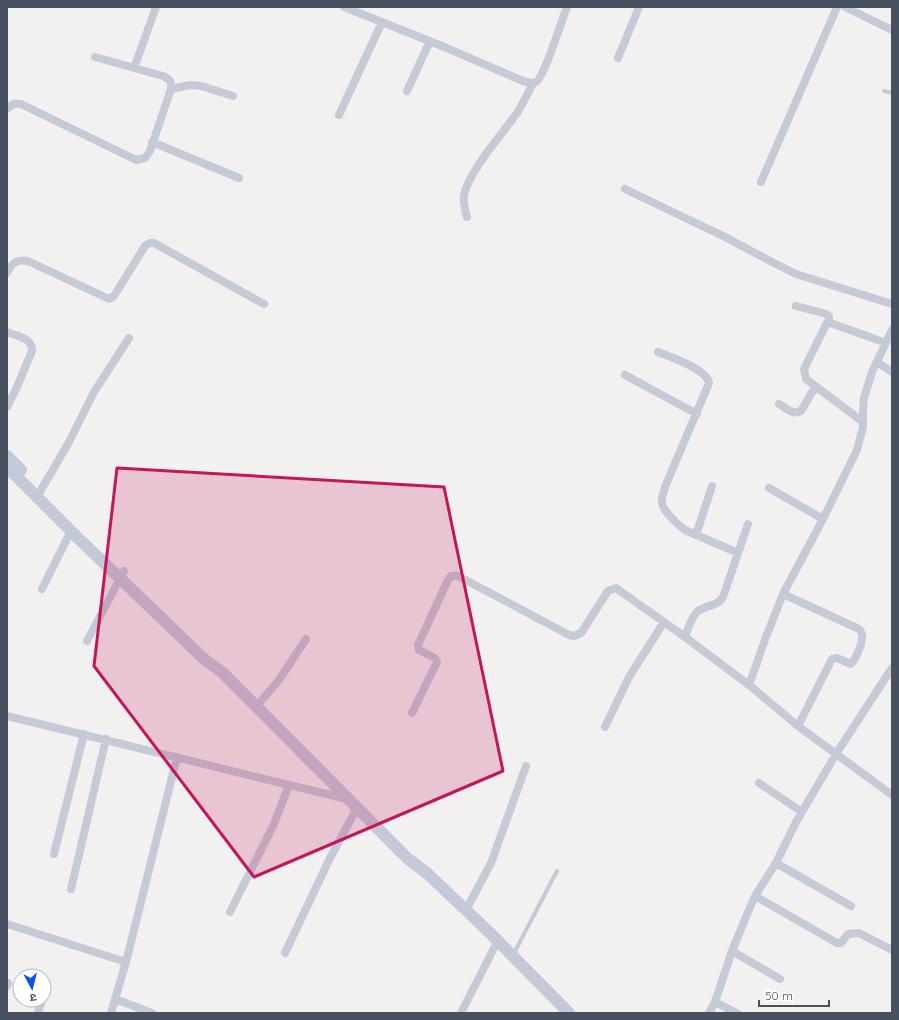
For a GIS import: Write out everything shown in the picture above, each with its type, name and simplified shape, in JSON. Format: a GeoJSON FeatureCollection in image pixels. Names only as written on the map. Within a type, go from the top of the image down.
{"type":"FeatureCollection","features":[{"type":"Feature","properties":{"kind":"street"},"geometry":{"type":"LineString","coordinates":[[134,68],[156,7]]}},
{"type":"Feature","properties":{"kind":"street"},"geometry":{"type":"LineString","coordinates":[[344,7],[430,41],[524,82],[533,83],[538,81],[540,78],[567,7]]}},
{"type":"Feature","properties":{"kind":"street"},"geometry":{"type":"LineString","coordinates":[[618,58],[639,7]]}},
{"type":"Feature","properties":{"kind":"street"},"geometry":{"type":"LineString","coordinates":[[761,182],[837,7]]}},
{"type":"Feature","properties":{"kind":"street"},"geometry":{"type":"LineString","coordinates":[[845,7],[892,30]]}},
{"type":"Feature","properties":{"kind":"street"},"geometry":{"type":"LineString","coordinates":[[339,115],[382,22]]}},
{"type":"Feature","properties":{"kind":"street"},"geometry":{"type":"LineString","coordinates":[[407,91],[430,41]]}},
{"type":"Feature","properties":{"kind":"street"},"geometry":{"type":"LineString","coordinates":[[7,109],[13,104],[22,104],[137,160],[145,158],[148,155],[171,89],[171,82],[167,78],[95,57]]}},
{"type":"Feature","properties":{"kind":"street"},"geometry":{"type":"LineString","coordinates":[[467,217],[464,201],[469,182],[482,160],[518,111],[533,83]]}},
{"type":"Feature","properties":{"kind":"street"},"geometry":{"type":"LineString","coordinates":[[171,89],[196,85],[233,96]]}},
{"type":"Feature","properties":{"kind":"street"},"geometry":{"type":"LineString","coordinates":[[152,142],[239,178]]}},
{"type":"Feature","properties":{"kind":"street"},"geometry":{"type":"LineString","coordinates":[[625,189],[723,236],[796,274],[892,304]]}},
{"type":"Feature","properties":{"kind":"street"},"geometry":{"type":"LineString","coordinates":[[7,273],[15,261],[28,261],[109,299],[114,296],[145,246],[150,243],[154,243],[264,304]]}},
{"type":"Feature","properties":{"kind":"street"},"geometry":{"type":"LineString","coordinates":[[796,306],[829,316],[828,322],[804,369],[806,380],[863,422]]}},
{"type":"Feature","properties":{"kind":"street"},"geometry":{"type":"LineString","coordinates":[[828,322],[886,343]]}},
{"type":"Feature","properties":{"kind":"street"},"geometry":{"type":"LineString","coordinates":[[749,685],[783,594],[823,519],[857,450],[863,422],[864,398],[877,362],[892,330]]}},
{"type":"Feature","properties":{"kind":"street"},"geometry":{"type":"LineString","coordinates":[[7,332],[29,341],[32,346],[32,351],[7,407]]}},
{"type":"Feature","properties":{"kind":"street"},"geometry":{"type":"LineString","coordinates":[[40,494],[69,442],[94,392],[129,338]]}},
{"type":"Feature","properties":{"kind":"street"},"geometry":{"type":"LineString","coordinates":[[658,352],[697,369],[708,378],[709,385],[665,487],[661,501],[664,508],[680,527],[738,553]]}},
{"type":"Feature","properties":{"kind":"street"},"geometry":{"type":"LineString","coordinates":[[877,362],[892,372]]}},
{"type":"Feature","properties":{"kind":"street"},"geometry":{"type":"LineString","coordinates":[[625,375],[697,414]]}},
{"type":"Feature","properties":{"kind":"street"},"geometry":{"type":"LineString","coordinates":[[779,404],[795,413],[798,413],[801,411],[815,387]]}},
{"type":"Feature","properties":{"kind":"street"},"geometry":{"type":"LineString","coordinates":[[7,456],[71,531],[122,575]]}},
{"type":"Feature","properties":{"kind":"street"},"geometry":{"type":"LineString","coordinates":[[7,467],[40,494],[204,659],[222,672],[352,804],[407,858],[428,874],[466,910],[569,1013]]}},
{"type":"Feature","properties":{"kind":"street"},"geometry":{"type":"LineString","coordinates":[[696,535],[712,486]]}},
{"type":"Feature","properties":{"kind":"street"},"geometry":{"type":"LineString","coordinates":[[769,488],[823,519]]}},
{"type":"Feature","properties":{"kind":"street"},"geometry":{"type":"LineString","coordinates":[[684,637],[696,613],[718,603],[722,599],[748,524]]}},
{"type":"Feature","properties":{"kind":"street"},"geometry":{"type":"LineString","coordinates":[[42,589],[71,531]]}},
{"type":"Feature","properties":{"kind":"street"},"geometry":{"type":"LineString","coordinates":[[87,641],[122,575]]}},
{"type":"Feature","properties":{"kind":"street"},"geometry":{"type":"LineString","coordinates":[[412,713],[437,662],[435,658],[419,650],[418,645],[448,580],[452,576],[458,576],[569,635],[574,636],[581,633],[608,591],[616,588],[749,685],[798,726],[892,795]]}},
{"type":"Feature","properties":{"kind":"street"},"geometry":{"type":"LineString","coordinates":[[783,594],[859,629],[862,631],[863,637],[851,664],[838,658],[832,660],[798,726]]}},
{"type":"Feature","properties":{"kind":"street"},"geometry":{"type":"LineString","coordinates":[[605,727],[629,677],[664,622]]}},
{"type":"Feature","properties":{"kind":"street"},"geometry":{"type":"LineString","coordinates":[[256,707],[279,680],[306,639]]}},
{"type":"Feature","properties":{"kind":"street"},"geometry":{"type":"LineString","coordinates":[[709,1013],[715,1002],[732,951],[756,896],[836,754],[892,668]]}},
{"type":"Feature","properties":{"kind":"street"},"geometry":{"type":"LineString","coordinates":[[7,716],[289,785],[352,804]]}},
{"type":"Feature","properties":{"kind":"street"},"geometry":{"type":"LineString","coordinates":[[54,854],[84,734]]}},
{"type":"Feature","properties":{"kind":"street"},"geometry":{"type":"LineString","coordinates":[[71,889],[106,739]]}},
{"type":"Feature","properties":{"kind":"street"},"geometry":{"type":"LineString","coordinates":[[112,1013],[177,757]]}},
{"type":"Feature","properties":{"kind":"street"},"geometry":{"type":"LineString","coordinates":[[466,910],[491,863],[526,766]]}},
{"type":"Feature","properties":{"kind":"street"},"geometry":{"type":"LineString","coordinates":[[759,783],[802,812]]}},
{"type":"Feature","properties":{"kind":"street"},"geometry":{"type":"LineString","coordinates":[[230,912],[274,824],[289,785]]}},
{"type":"Feature","properties":{"kind":"street"},"geometry":{"type":"LineString","coordinates":[[285,953],[330,858],[352,804]]}},
{"type":"Feature","properties":{"kind":"street"},"geometry":{"type":"LineString","coordinates":[[407,858],[423,880],[494,948],[558,1013]]}},
{"type":"Feature","properties":{"kind":"street"},"geometry":{"type":"LineString","coordinates":[[776,862],[851,906]]}},
{"type":"Feature","properties":{"kind":"street"},"geometry":{"type":"LineString","coordinates":[[756,896],[837,944],[840,943],[848,934],[855,932],[892,950]]}},
{"type":"Feature","properties":{"kind":"street"},"geometry":{"type":"LineString","coordinates":[[7,924],[126,962]]}},
{"type":"Feature","properties":{"kind":"street"},"geometry":{"type":"LineString","coordinates":[[461,1013],[494,948]]}},
{"type":"Feature","properties":{"kind":"street"},"geometry":{"type":"LineString","coordinates":[[732,951],[780,979]]}},
{"type":"Feature","properties":{"kind":"street"},"geometry":{"type":"LineString","coordinates":[[115,999],[152,1013]]}},
{"type":"Feature","properties":{"kind":"street"},"geometry":{"type":"LineString","coordinates":[[715,1002],[737,1013]]}},
{"type":"Feature","properties":{"kind":"lane"},"geometry":{"type":"LineString","coordinates":[[884,91],[892,93]]}},
{"type":"Feature","properties":{"kind":"lane"},"geometry":{"type":"LineString","coordinates":[[513,956],[557,870]]}},
{"type":"Feature","properties":{"kind":"highlighted area"},"geometry":{"type":"Polygon","coordinates":[[[117,468],[444,487],[503,771],[254,877],[94,666],[117,468]]]}}]}
